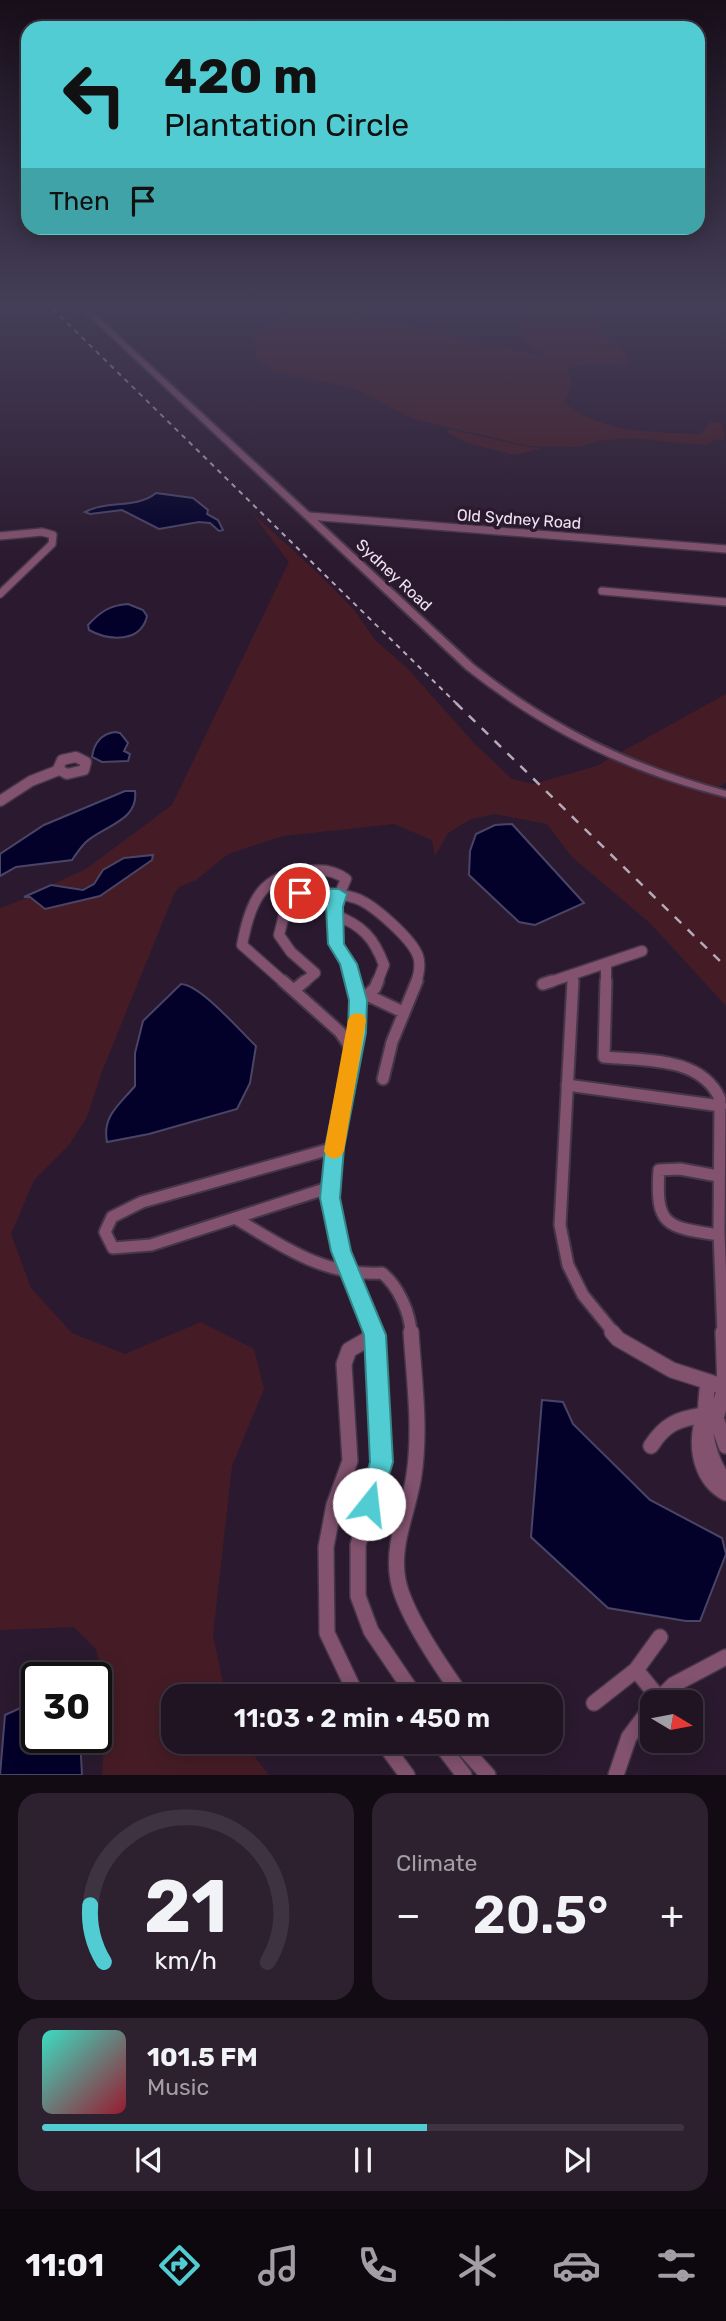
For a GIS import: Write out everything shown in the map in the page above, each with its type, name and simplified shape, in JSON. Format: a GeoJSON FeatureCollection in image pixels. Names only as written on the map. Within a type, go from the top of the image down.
{"type":"FeatureCollection","features":[{"type":"Feature","properties":{"kind":"street","name":"Sydney Road"},"geometry":{"type":"LineString","coordinates":[[175,392],[471,668],[534,715],[614,757],[726,794]]}},
{"type":"Feature","properties":{"kind":"street","name":"Old Sydney Road"},"geometry":{"type":"LineString","coordinates":[[309,516],[726,549]]}},
{"type":"Feature","properties":{"kind":"street"},"geometry":{"type":"LineString","coordinates":[[0,536],[42,533],[53,536],[52,544],[0,594]]}},
{"type":"Feature","properties":{"kind":"street"},"geometry":{"type":"LineString","coordinates":[[602,591],[726,602]]}},
{"type":"Feature","properties":{"kind":"street"},"geometry":{"type":"LineString","coordinates":[[0,801],[31,780],[59,770]]}},
{"type":"Feature","properties":{"kind":"street"},"geometry":{"type":"LineString","coordinates":[[353,1051],[340,1032],[242,945],[246,925],[267,884],[284,876],[315,869],[343,875],[346,879],[339,894],[335,915],[336,944],[349,964],[363,1000],[334,1148],[330,1198],[341,1251],[375,1335],[382,1462],[358,1545],[358,1596],[371,1630],[408,1684]]}},
{"type":"Feature","properties":{"kind":"street"},"geometry":{"type":"LineString","coordinates":[[295,990],[315,973],[291,952],[279,935],[286,907],[300,893],[339,894],[357,898],[388,918],[418,955],[420,973],[404,1012],[383,1079]]}},
{"type":"Feature","properties":{"kind":"street"},"geometry":{"type":"LineString","coordinates":[[335,915],[359,923],[375,940],[384,965],[375,988],[363,1000]]}},
{"type":"Feature","properties":{"kind":"street"},"geometry":{"type":"LineString","coordinates":[[543,984],[642,951]]}},
{"type":"Feature","properties":{"kind":"street"},"geometry":{"type":"LineString","coordinates":[[606,965],[604,1057],[677,1066],[704,1077],[721,1088],[718,1176],[725,1387],[712,1422],[707,1448],[717,1473],[726,1483]]}},
{"type":"Feature","properties":{"kind":"street"},"geometry":{"type":"LineString","coordinates":[[573,975],[560,1225],[568,1265],[583,1295],[618,1339],[672,1370],[725,1387]]}},
{"type":"Feature","properties":{"kind":"street"},"geometry":{"type":"LineString","coordinates":[[363,1000],[404,1012]]}},
{"type":"Feature","properties":{"kind":"street"},"geometry":{"type":"LineString","coordinates":[[567,1085],[721,1106]]}},
{"type":"Feature","properties":{"kind":"street"},"geometry":{"type":"LineString","coordinates":[[331,1187],[151,1245],[113,1248],[105,1232],[111,1217],[142,1202],[334,1148]]}},
{"type":"Feature","properties":{"kind":"street"},"geometry":{"type":"LineString","coordinates":[[718,1176],[680,1169],[659,1170],[656,1199],[662,1218],[676,1229],[719,1235]]}},
{"type":"Feature","properties":{"kind":"street"},"geometry":{"type":"LineString","coordinates":[[235,1218],[314,1264],[351,1273],[382,1273],[394,1283],[411,1324],[417,1442],[414,1477],[397,1548],[398,1581],[416,1623],[453,1684]]}},
{"type":"Feature","properties":{"kind":"street"},"geometry":{"type":"LineString","coordinates":[[351,1684],[327,1633],[326,1547],[334,1505],[350,1461],[344,1364],[349,1350],[375,1335]]}},
{"type":"Feature","properties":{"kind":"street"},"geometry":{"type":"LineString","coordinates":[[708,1382],[712,1422],[726,1446]]}},
{"type":"Feature","properties":{"kind":"street"},"geometry":{"type":"LineString","coordinates":[[651,1446],[657,1434],[674,1419],[712,1422]]}},
{"type":"Feature","properties":{"kind":"street"},"geometry":{"type":"LineString","coordinates":[[712,1422],[697,1441],[709,1479],[721,1492],[726,1493]]}},
{"type":"Feature","properties":{"kind":"street"},"geometry":{"type":"LineString","coordinates":[[594,1703],[636,1670],[660,1637]]}},
{"type":"Feature","properties":{"kind":"street"},"geometry":{"type":"LineString","coordinates":[[668,1690],[726,1657]]}},
{"type":"Feature","properties":{"kind":"street"},"geometry":{"type":"LineString","coordinates":[[636,1670],[648,1690]]}},
{"type":"Feature","properties":{"kind":"street"},"geometry":{"type":"LineString","coordinates":[[616,1775],[618,1762],[640,1720]]}},
{"type":"Feature","properties":{"kind":"street"},"geometry":{"type":"LineString","coordinates":[[392,1754],[408,1775]]}},
{"type":"Feature","properties":{"kind":"street"},"geometry":{"type":"LineString","coordinates":[[447,1754],[461,1774]]}},
{"type":"Feature","properties":{"kind":"street"},"geometry":{"type":"LineString","coordinates":[[469,1754],[488,1775]]}},
{"type":"Feature","properties":{"kind":"shaded area"},"geometry":{"type":"Polygon","coordinates":[[[361,392],[569,392],[564,402],[595,420],[612,426],[665,433],[701,434],[710,422],[722,423],[725,439],[714,440],[707,445],[630,438],[598,441],[580,447],[529,446],[413,419],[361,392]]]}},
{"type":"Feature","properties":{"kind":"shaded area"},"geometry":{"type":"Polygon","coordinates":[[[448,429],[542,448],[515,455],[467,443],[448,433],[448,429]]]}},
{"type":"Feature","properties":{"kind":"shaded area"},"geometry":{"type":"Polygon","coordinates":[[[252,513],[320,575],[355,611],[375,640],[407,668],[474,743],[512,779],[533,784],[597,766],[610,758],[658,777],[726,797],[726,1006],[651,924],[572,857],[547,824],[495,814],[471,819],[448,833],[435,856],[432,840],[394,824],[283,836],[228,854],[196,880],[179,887],[101,1074],[87,1117],[69,1145],[34,1180],[11,1234],[31,1288],[72,1333],[125,1354],[201,1322],[254,1349],[264,1389],[232,1466],[213,1635],[223,1684],[161,1684],[161,1754],[253,1754],[269,1775],[102,1775],[103,1753],[112,1753],[112,1662],[99,1662],[96,1649],[74,1627],[0,1630],[0,908],[30,897],[45,909],[100,896],[152,860],[103,870],[97,879],[85,887],[49,886],[86,869],[172,805],[289,562],[252,513]]]}},
{"type":"Feature","properties":{"kind":"shaded area"},"geometry":{"type":"Polygon","coordinates":[[[726,694],[726,782],[718,788],[720,789],[616,755],[726,694]]]}},
{"type":"Feature","properties":{"kind":"water"},"geometry":{"type":"Polygon","coordinates":[[[156,493],[193,498],[208,510],[207,514],[218,520],[223,530],[219,531],[210,523],[199,522],[159,529],[122,510],[90,514],[85,512],[103,506],[140,501],[156,493]]]}},
{"type":"Feature","properties":{"kind":"water"},"geometry":{"type":"Polygon","coordinates":[[[128,604],[143,610],[147,616],[138,631],[115,638],[89,630],[88,625],[101,613],[128,604]]]}},
{"type":"Feature","properties":{"kind":"water"},"geometry":{"type":"Polygon","coordinates":[[[115,732],[120,733],[128,743],[124,751],[130,754],[128,761],[102,762],[92,757],[99,740],[115,732]]]}},
{"type":"Feature","properties":{"kind":"water"},"geometry":{"type":"Polygon","coordinates":[[[125,791],[135,791],[135,801],[126,816],[93,836],[72,860],[16,867],[0,876],[0,854],[44,825],[125,791]]]}},
{"type":"Feature","properties":{"kind":"water"},"geometry":{"type":"Polygon","coordinates":[[[512,824],[584,903],[535,925],[519,922],[469,875],[470,851],[476,834],[495,825],[512,824]]]}},
{"type":"Feature","properties":{"kind":"water"},"geometry":{"type":"Polygon","coordinates":[[[153,855],[152,860],[100,896],[45,909],[30,897],[24,897],[51,885],[83,890],[94,884],[103,870],[124,858],[153,855]]]}},
{"type":"Feature","properties":{"kind":"water"},"geometry":{"type":"Polygon","coordinates":[[[181,984],[189,986],[209,1000],[256,1046],[250,1083],[237,1109],[149,1134],[107,1142],[109,1118],[135,1086],[135,1053],[143,1021],[181,984]]]}},
{"type":"Feature","properties":{"kind":"water"},"geometry":{"type":"Polygon","coordinates":[[[542,1400],[563,1402],[573,1424],[650,1500],[722,1538],[726,1554],[700,1621],[608,1608],[531,1537],[542,1400]]]}},
{"type":"Feature","properties":{"kind":"water"},"geometry":{"type":"Polygon","coordinates":[[[21,1708],[21,1753],[81,1753],[82,1775],[0,1775],[5,1715],[21,1708]]]}},
{"type":"Feature","properties":{"kind":"railway"},"geometry":{"type":"LineString","coordinates":[[138,392],[458,705]]}},
{"type":"Feature","properties":{"kind":"railway"},"geometry":{"type":"LineString","coordinates":[[456,703],[726,967]]}},
{"type":"Feature","properties":{"kind":"slow traffic"},"geometry":{"type":"LineString","coordinates":[[334,1151],[357,1033],[357,1020]]}},
{"type":"Feature","properties":{"kind":"route"},"geometry":{"type":"LineString","coordinates":[[300,893],[339,894],[334,907],[336,944],[349,964],[358,1000],[357,1033],[334,1148],[330,1198],[341,1251],[375,1335],[382,1462],[369,1504]]}}]}
